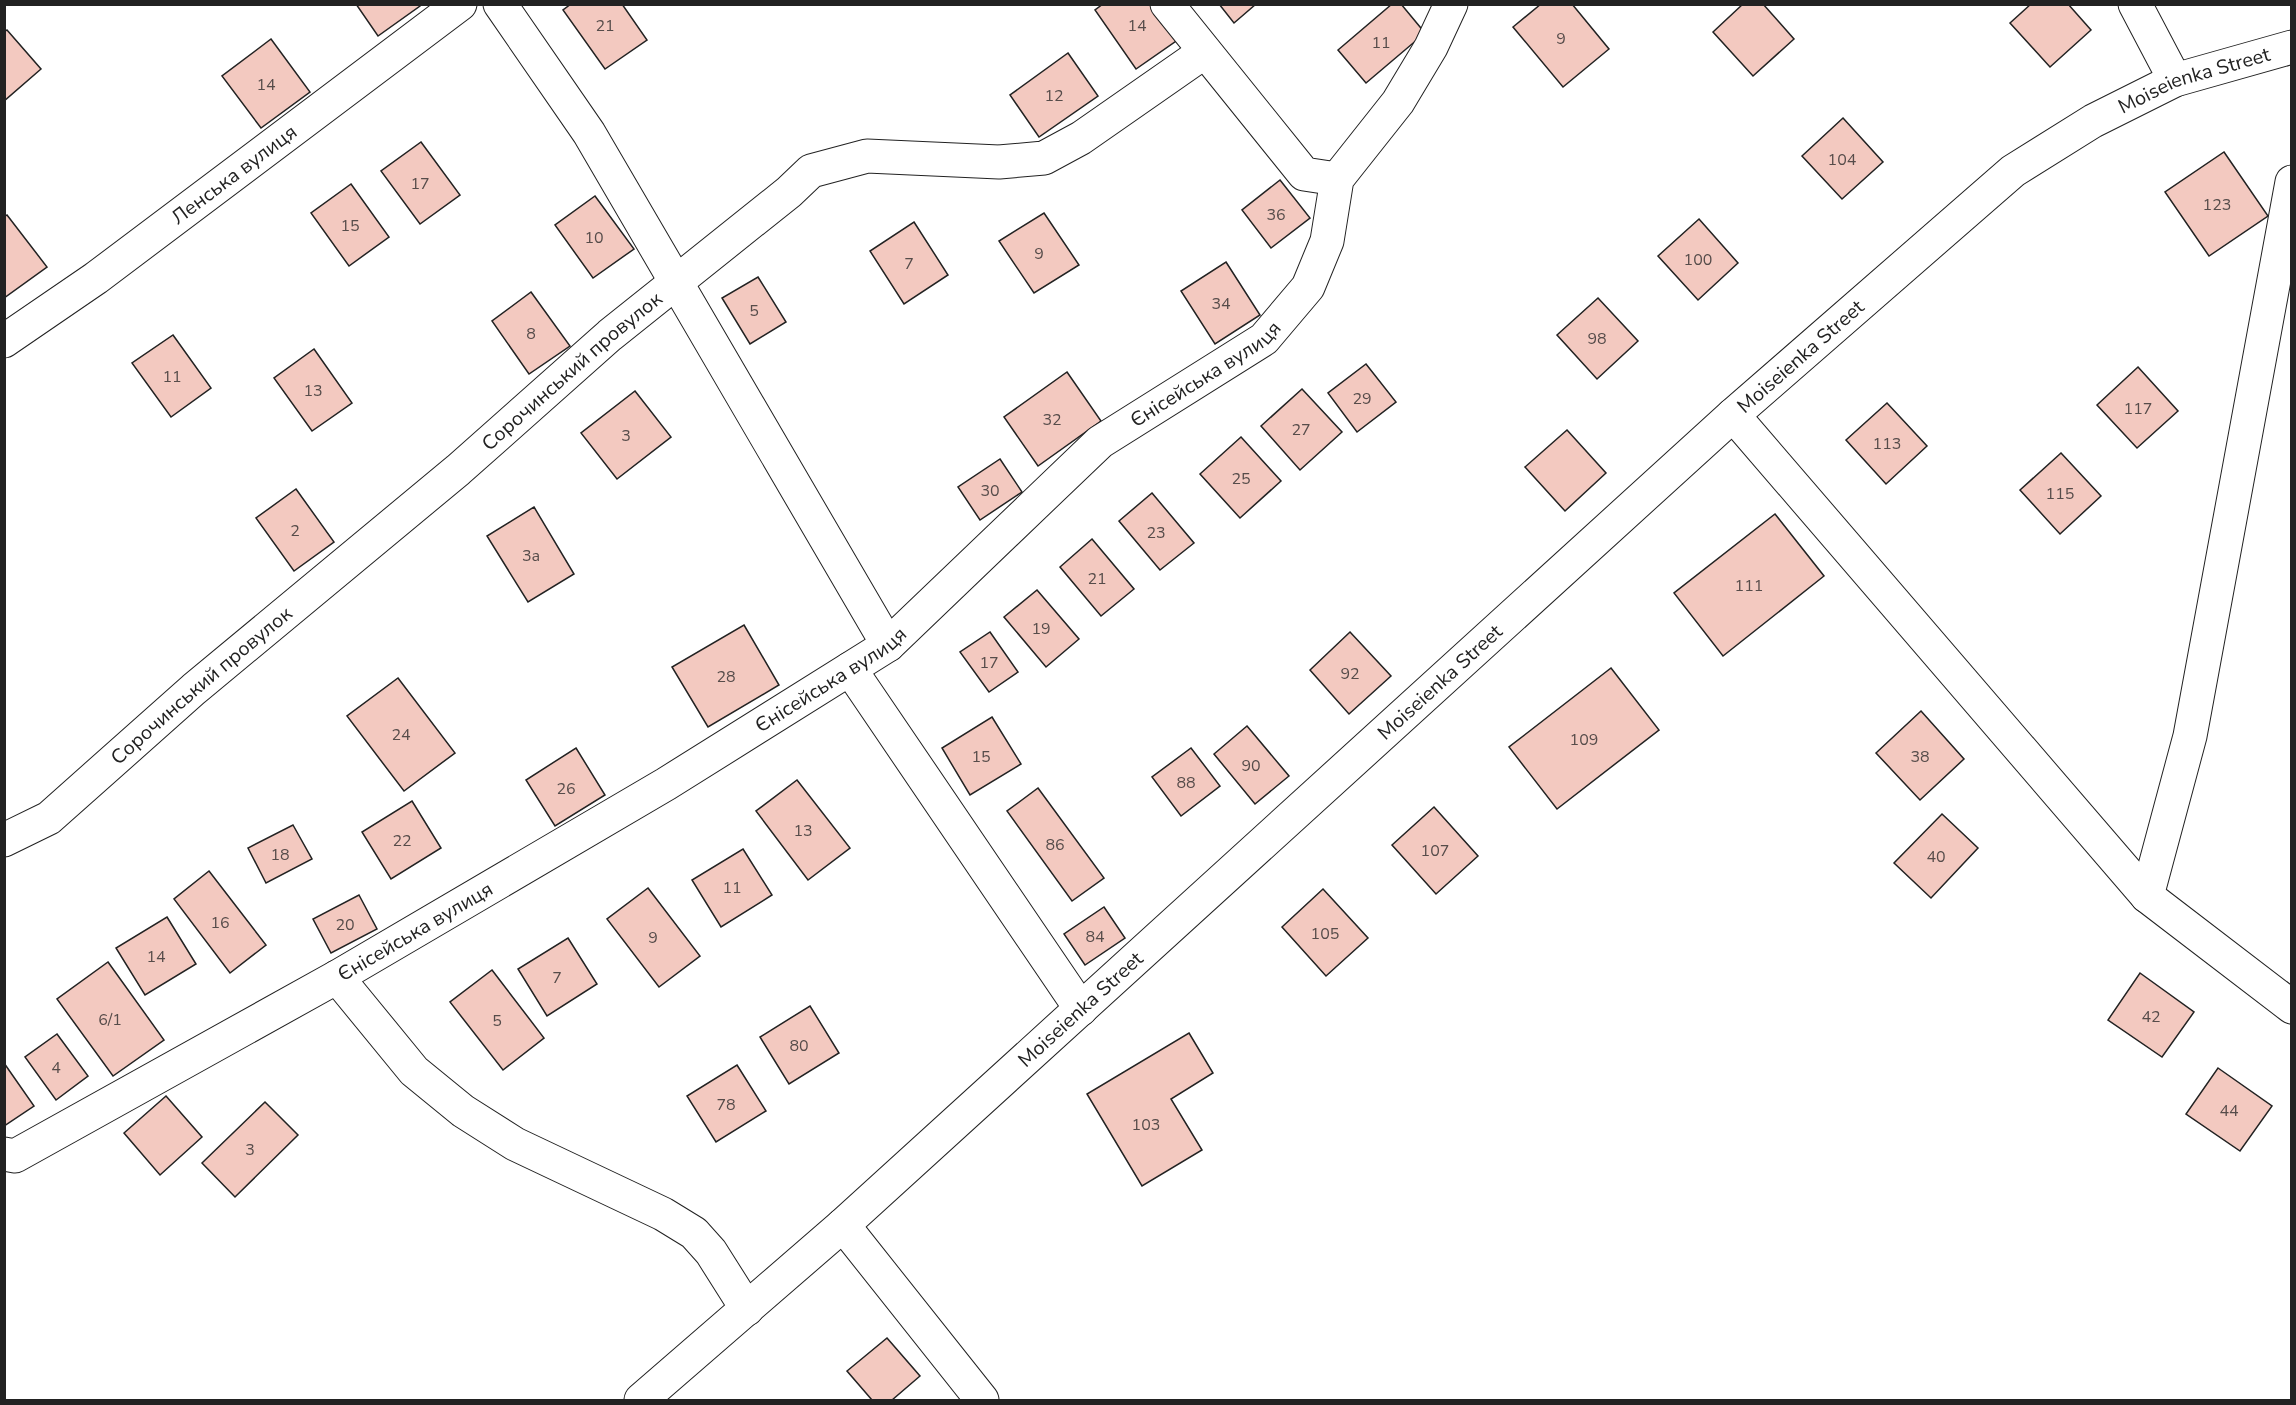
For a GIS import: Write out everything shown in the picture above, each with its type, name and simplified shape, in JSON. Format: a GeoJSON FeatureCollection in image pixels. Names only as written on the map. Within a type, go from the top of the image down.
{"type":"FeatureCollection","features":[{"type":"Feature","properties":{"kind":"street","name":"Ленська вулиця"},"geometry":{"type":"LineString","coordinates":[[4,341],[96,278],[460,4]]}},
{"type":"Feature","properties":{"kind":"street"},"geometry":{"type":"LineString","coordinates":[[500,4],[589,134],[888,645]]}},
{"type":"Feature","properties":{"kind":"street"},"geometry":{"type":"LineString","coordinates":[[1167,4],[1203,53],[1304,174],[1337,179]]}},
{"type":"Feature","properties":{"kind":"street","name":"Єнісейська вулиця"},"geometry":{"type":"LineString","coordinates":[[10,1155],[337,977],[655,790],[888,645],[1100,442],[1264,339],[1308,287],[1327,241],[1337,179],[1398,102],[1431,47],[1451,4]]}},
{"type":"Feature","properties":{"kind":"street"},"geometry":{"type":"LineString","coordinates":[[2135,4],[2175,80]]}},
{"type":"Feature","properties":{"kind":"street","name":"Moiseienka Street"},"geometry":{"type":"LineString","coordinates":[[641,1401],[843,1226],[1732,415],[2013,171],[2093,121],[2175,80],[2292,47]]}},
{"type":"Feature","properties":{"kind":"street","name":"Сорочинський провулок"},"geometry":{"type":"LineString","coordinates":[[4,840],[49,818],[194,689],[458,470],[610,334],[677,283],[789,192],[811,171],[867,156],[999,162],[1044,158],[1081,138],[1203,53]]}},
{"type":"Feature","properties":{"kind":"street"},"geometry":{"type":"LineString","coordinates":[[2147,896],[2190,735],[2292,182]]}},
{"type":"Feature","properties":{"kind":"street"},"geometry":{"type":"LineString","coordinates":[[1732,415],[2147,896],[2292,1007]]}},
{"type":"Feature","properties":{"kind":"street"},"geometry":{"type":"LineString","coordinates":[[850,669],[1081,1009]]}},
{"type":"Feature","properties":{"kind":"street"},"geometry":{"type":"LineString","coordinates":[[337,977],[414,1071],[463,1111],[515,1144],[663,1214],[694,1233],[711,1252],[747,1309]]}},
{"type":"Feature","properties":{"kind":"street"},"geometry":{"type":"LineString","coordinates":[[843,1226],[982,1401]]}},
{"type":"Feature","properties":{"kind":"building"},"geometry":{"type":"Polygon","coordinates":[[[356,4],[419,4],[420,6],[378,36],[356,4]]]}},
{"type":"Feature","properties":{"kind":"building"},"geometry":{"type":"Polygon","coordinates":[[[571,4],[622,4],[647,40],[605,69],[563,10],[571,4]]]}},
{"type":"Feature","properties":{"kind":"building"},"geometry":{"type":"Polygon","coordinates":[[[1103,4],[1154,4],[1179,39],[1136,69],[1095,10],[1103,4]]]}},
{"type":"Feature","properties":{"kind":"building"},"geometry":{"type":"Polygon","coordinates":[[[1219,4],[1256,4],[1234,23],[1219,4]]]}},
{"type":"Feature","properties":{"kind":"building"},"geometry":{"type":"Polygon","coordinates":[[[1392,4],[1401,4],[1425,33],[1366,83],[1338,50],[1392,4]]]}},
{"type":"Feature","properties":{"kind":"building"},"geometry":{"type":"Polygon","coordinates":[[[1541,4],[1572,4],[1609,49],[1563,87],[1513,27],[1541,4]]]}},
{"type":"Feature","properties":{"kind":"building"},"geometry":{"type":"Polygon","coordinates":[[[1743,4],[1763,4],[1794,39],[1753,76],[1713,32],[1743,4]]]}},
{"type":"Feature","properties":{"kind":"building"},"geometry":{"type":"Polygon","coordinates":[[[2031,4],[2068,4],[2091,30],[2050,67],[2010,23],[2031,4]]]}},
{"type":"Feature","properties":{"kind":"building"},"geometry":{"type":"Polygon","coordinates":[[[7,30],[41,69],[4,101],[4,32],[7,30]]]}},
{"type":"Feature","properties":{"kind":"building"},"geometry":{"type":"Polygon","coordinates":[[[271,39],[310,92],[261,128],[222,76],[271,39]]]}},
{"type":"Feature","properties":{"kind":"building"},"geometry":{"type":"Polygon","coordinates":[[[1068,53],[1098,96],[1039,137],[1010,95],[1068,53]]]}},
{"type":"Feature","properties":{"kind":"building"},"geometry":{"type":"Polygon","coordinates":[[[1843,118],[1883,162],[1842,199],[1802,156],[1843,118]]]}},
{"type":"Feature","properties":{"kind":"building"},"geometry":{"type":"Polygon","coordinates":[[[421,142],[460,195],[420,224],[381,171],[421,142]]]}},
{"type":"Feature","properties":{"kind":"building"},"geometry":{"type":"Polygon","coordinates":[[[2224,152],[2268,216],[2209,256],[2165,192],[2224,152]]]}},
{"type":"Feature","properties":{"kind":"building"},"geometry":{"type":"Polygon","coordinates":[[[1280,180],[1310,218],[1271,248],[1242,210],[1280,180]]]}},
{"type":"Feature","properties":{"kind":"building"},"geometry":{"type":"Polygon","coordinates":[[[351,184],[389,237],[349,266],[311,213],[351,184]]]}},
{"type":"Feature","properties":{"kind":"building"},"geometry":{"type":"Polygon","coordinates":[[[595,196],[634,249],[593,278],[555,225],[595,196]]]}},
{"type":"Feature","properties":{"kind":"building"},"geometry":{"type":"Polygon","coordinates":[[[1044,213],[1079,265],[1034,293],[999,241],[1044,213]]]}},
{"type":"Feature","properties":{"kind":"building"},"geometry":{"type":"Polygon","coordinates":[[[7,215],[47,267],[4,298],[4,217],[7,215]]]}},
{"type":"Feature","properties":{"kind":"building"},"geometry":{"type":"Polygon","coordinates":[[[1699,219],[1738,263],[1698,300],[1658,256],[1699,219]]]}},
{"type":"Feature","properties":{"kind":"building"},"geometry":{"type":"Polygon","coordinates":[[[914,222],[948,275],[904,304],[870,251],[914,222]]]}},
{"type":"Feature","properties":{"kind":"building"},"geometry":{"type":"Polygon","coordinates":[[[1226,262],[1260,315],[1215,344],[1181,291],[1226,262]]]}},
{"type":"Feature","properties":{"kind":"building"},"geometry":{"type":"Polygon","coordinates":[[[758,277],[786,322],[750,344],[722,298],[758,277]]]}},
{"type":"Feature","properties":{"kind":"building"},"geometry":{"type":"Polygon","coordinates":[[[531,292],[570,346],[529,374],[492,321],[531,292]]]}},
{"type":"Feature","properties":{"kind":"building"},"geometry":{"type":"Polygon","coordinates":[[[1598,298],[1638,341],[1597,379],[1557,335],[1598,298]]]}},
{"type":"Feature","properties":{"kind":"building"},"geometry":{"type":"Polygon","coordinates":[[[173,335],[211,388],[171,417],[132,363],[173,335]]]}},
{"type":"Feature","properties":{"kind":"building"},"geometry":{"type":"Polygon","coordinates":[[[314,349],[352,403],[312,431],[274,378],[314,349]]]}},
{"type":"Feature","properties":{"kind":"building"},"geometry":{"type":"Polygon","coordinates":[[[1366,364],[1396,402],[1357,432],[1328,393],[1366,364]]]}},
{"type":"Feature","properties":{"kind":"building"},"geometry":{"type":"Polygon","coordinates":[[[2138,367],[2178,411],[2137,448],[2097,405],[2138,367]]]}},
{"type":"Feature","properties":{"kind":"building"},"geometry":{"type":"Polygon","coordinates":[[[1067,372],[1101,421],[1038,466],[1004,417],[1067,372]]]}},
{"type":"Feature","properties":{"kind":"building"},"geometry":{"type":"Polygon","coordinates":[[[1302,389],[1342,432],[1300,470],[1261,426],[1302,389]]]}},
{"type":"Feature","properties":{"kind":"building"},"geometry":{"type":"Polygon","coordinates":[[[635,391],[671,437],[617,479],[581,433],[635,391]]]}},
{"type":"Feature","properties":{"kind":"building"},"geometry":{"type":"Polygon","coordinates":[[[1887,403],[1927,446],[1886,484],[1846,440],[1887,403]]]}},
{"type":"Feature","properties":{"kind":"building"},"geometry":{"type":"Polygon","coordinates":[[[1567,430],[1606,473],[1565,511],[1525,467],[1567,430]]]}},
{"type":"Feature","properties":{"kind":"building"},"geometry":{"type":"Polygon","coordinates":[[[1241,437],[1281,481],[1240,518],[1200,474],[1241,437]]]}},
{"type":"Feature","properties":{"kind":"building"},"geometry":{"type":"Polygon","coordinates":[[[2061,453],[2101,496],[2060,534],[2020,490],[2061,453]]]}},
{"type":"Feature","properties":{"kind":"building"},"geometry":{"type":"Polygon","coordinates":[[[1000,459],[1022,492],[980,520],[958,487],[1000,459]]]}},
{"type":"Feature","properties":{"kind":"building"},"geometry":{"type":"Polygon","coordinates":[[[296,489],[334,542],[294,571],[256,518],[296,489]]]}},
{"type":"Feature","properties":{"kind":"building"},"geometry":{"type":"Polygon","coordinates":[[[1152,493],[1194,543],[1160,570],[1119,521],[1152,493]]]}},
{"type":"Feature","properties":{"kind":"building"},"geometry":{"type":"Polygon","coordinates":[[[534,507],[574,574],[528,602],[487,536],[534,507]]]}},
{"type":"Feature","properties":{"kind":"building"},"geometry":{"type":"Polygon","coordinates":[[[1775,514],[1824,576],[1723,656],[1674,593],[1775,514]]]}},
{"type":"Feature","properties":{"kind":"building"},"geometry":{"type":"Polygon","coordinates":[[[1092,539],[1134,589],[1101,616],[1060,567],[1092,539]]]}},
{"type":"Feature","properties":{"kind":"building"},"geometry":{"type":"Polygon","coordinates":[[[1037,590],[1079,639],[1046,667],[1004,617],[1037,590]]]}},
{"type":"Feature","properties":{"kind":"building"},"geometry":{"type":"Polygon","coordinates":[[[744,625],[779,685],[708,727],[672,667],[744,625]]]}},
{"type":"Feature","properties":{"kind":"building"},"geometry":{"type":"Polygon","coordinates":[[[990,632],[1018,672],[989,692],[960,652],[990,632]]]}},
{"type":"Feature","properties":{"kind":"building"},"geometry":{"type":"Polygon","coordinates":[[[1350,632],[1391,676],[1349,714],[1310,670],[1350,632]]]}},
{"type":"Feature","properties":{"kind":"building"},"geometry":{"type":"Polygon","coordinates":[[[1611,668],[1659,730],[1557,809],[1509,747],[1611,668]]]}},
{"type":"Feature","properties":{"kind":"building"},"geometry":{"type":"Polygon","coordinates":[[[398,678],[455,753],[404,791],[347,716],[398,678]]]}},
{"type":"Feature","properties":{"kind":"building"},"geometry":{"type":"Polygon","coordinates":[[[1921,711],[1964,759],[1920,800],[1876,753],[1921,711]]]}},
{"type":"Feature","properties":{"kind":"building"},"geometry":{"type":"Polygon","coordinates":[[[992,717],[1021,764],[970,795],[942,748],[992,717]]]}},
{"type":"Feature","properties":{"kind":"building"},"geometry":{"type":"Polygon","coordinates":[[[1247,726],[1289,776],[1255,804],[1214,754],[1247,726]]]}},
{"type":"Feature","properties":{"kind":"building"},"geometry":{"type":"Polygon","coordinates":[[[576,748],[605,795],[555,826],[526,780],[576,748]]]}},
{"type":"Feature","properties":{"kind":"building"},"geometry":{"type":"Polygon","coordinates":[[[1191,748],[1220,786],[1181,816],[1152,777],[1191,748]]]}},
{"type":"Feature","properties":{"kind":"building"},"geometry":{"type":"Polygon","coordinates":[[[797,780],[850,848],[808,880],[756,811],[797,780]]]}},
{"type":"Feature","properties":{"kind":"building"},"geometry":{"type":"Polygon","coordinates":[[[1038,788],[1104,878],[1072,901],[1007,811],[1038,788]]]}},
{"type":"Feature","properties":{"kind":"building"},"geometry":{"type":"Polygon","coordinates":[[[412,801],[441,848],[391,879],[362,832],[412,801]]]}},
{"type":"Feature","properties":{"kind":"building"},"geometry":{"type":"Polygon","coordinates":[[[1434,807],[1478,856],[1436,894],[1392,845],[1434,807]]]}},
{"type":"Feature","properties":{"kind":"building"},"geometry":{"type":"Polygon","coordinates":[[[1942,814],[1978,848],[1931,898],[1894,863],[1942,814]]]}},
{"type":"Feature","properties":{"kind":"building"},"geometry":{"type":"Polygon","coordinates":[[[293,825],[312,859],[266,883],[248,848],[293,825]]]}},
{"type":"Feature","properties":{"kind":"building"},"geometry":{"type":"Polygon","coordinates":[[[743,849],[772,895],[721,927],[692,880],[743,849]]]}},
{"type":"Feature","properties":{"kind":"building"},"geometry":{"type":"Polygon","coordinates":[[[209,871],[266,945],[230,973],[174,899],[209,871]]]}},
{"type":"Feature","properties":{"kind":"building"},"geometry":{"type":"Polygon","coordinates":[[[648,888],[700,956],[659,987],[607,919],[648,888]]]}},
{"type":"Feature","properties":{"kind":"building"},"geometry":{"type":"Polygon","coordinates":[[[1323,889],[1368,938],[1326,976],[1282,927],[1323,889]]]}},
{"type":"Feature","properties":{"kind":"building"},"geometry":{"type":"Polygon","coordinates":[[[359,895],[377,929],[331,953],[313,919],[359,895]]]}},
{"type":"Feature","properties":{"kind":"building"},"geometry":{"type":"Polygon","coordinates":[[[1104,907],[1125,938],[1085,965],[1064,934],[1104,907]]]}},
{"type":"Feature","properties":{"kind":"building"},"geometry":{"type":"Polygon","coordinates":[[[167,917],[196,964],[145,995],[116,948],[167,917]]]}},
{"type":"Feature","properties":{"kind":"building"},"geometry":{"type":"Polygon","coordinates":[[[568,938],[597,984],[547,1016],[518,969],[568,938]]]}},
{"type":"Feature","properties":{"kind":"building"},"geometry":{"type":"Polygon","coordinates":[[[108,962],[164,1040],[113,1076],[57,999],[108,962]]]}},
{"type":"Feature","properties":{"kind":"building"},"geometry":{"type":"Polygon","coordinates":[[[492,970],[544,1038],[503,1070],[450,1002],[492,970]]]}},
{"type":"Feature","properties":{"kind":"building"},"geometry":{"type":"Polygon","coordinates":[[[2140,973],[2194,1012],[2162,1057],[2108,1020],[2140,973]]]}},
{"type":"Feature","properties":{"kind":"building"},"geometry":{"type":"Polygon","coordinates":[[[810,1006],[839,1053],[789,1084],[760,1037],[810,1006]]]}},
{"type":"Feature","properties":{"kind":"building"},"geometry":{"type":"Polygon","coordinates":[[[1189,1033],[1213,1073],[1171,1099],[1202,1150],[1142,1186],[1087,1094],[1189,1033]]]}},
{"type":"Feature","properties":{"kind":"building"},"geometry":{"type":"Polygon","coordinates":[[[57,1034],[88,1076],[56,1100],[25,1057],[57,1034]]]}},
{"type":"Feature","properties":{"kind":"building"},"geometry":{"type":"Polygon","coordinates":[[[4,1063],[34,1106],[4,1126],[4,1063]]]}},
{"type":"Feature","properties":{"kind":"building"},"geometry":{"type":"Polygon","coordinates":[[[737,1065],[766,1111],[716,1142],[687,1096],[737,1065]]]}},
{"type":"Feature","properties":{"kind":"building"},"geometry":{"type":"Polygon","coordinates":[[[2218,1068],[2272,1106],[2240,1151],[2186,1114],[2218,1068]]]}},
{"type":"Feature","properties":{"kind":"building"},"geometry":{"type":"Polygon","coordinates":[[[166,1096],[202,1137],[160,1175],[124,1133],[166,1096]]]}},
{"type":"Feature","properties":{"kind":"building"},"geometry":{"type":"Polygon","coordinates":[[[265,1102],[298,1135],[235,1197],[202,1163],[265,1102]]]}},
{"type":"Feature","properties":{"kind":"building"},"geometry":{"type":"Polygon","coordinates":[[[887,1338],[920,1376],[892,1400],[872,1400],[847,1371],[887,1338]]]}}]}
